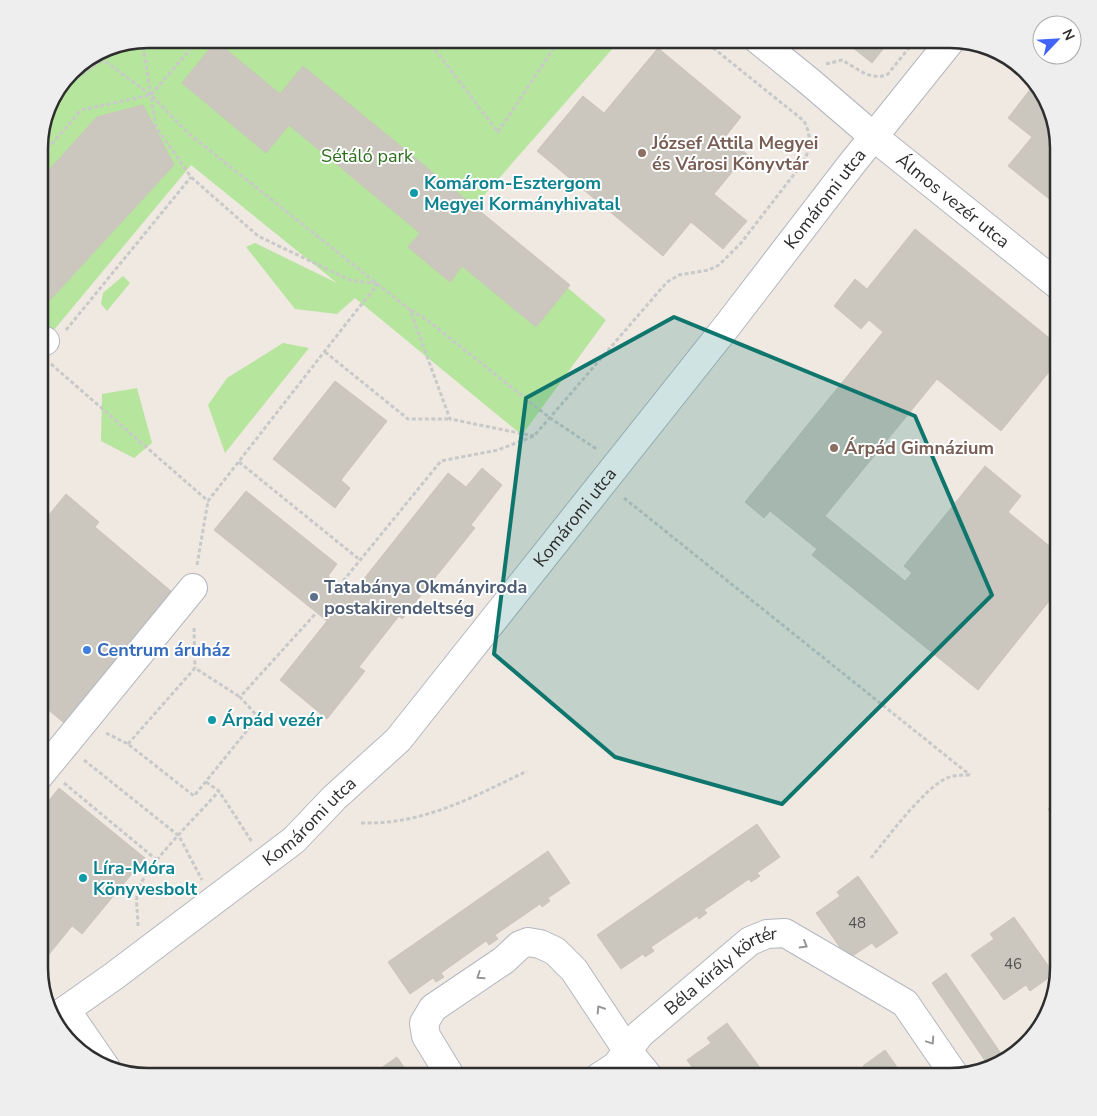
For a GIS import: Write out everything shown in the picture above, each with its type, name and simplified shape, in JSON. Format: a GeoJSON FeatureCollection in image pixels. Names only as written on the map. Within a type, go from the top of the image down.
{"type":"FeatureCollection","features":[{"type":"Feature","properties":{"kind":"street","name":"Álmos vezér utca"},"geometry":{"type":"LineString","coordinates":[[767,48],[874,137],[1050,279]]}},
{"type":"Feature","properties":{"kind":"street","name":"Komáromi utca"},"geometry":{"type":"LineString","coordinates":[[60,1015],[294,840],[334,798],[398,740],[945,48]]}},
{"type":"Feature","properties":{"kind":"street"},"geometry":{"type":"LineString","coordinates":[[48,764],[193,588]]}},
{"type":"Feature","properties":{"kind":"street","name":"Béla király körtér"},"geometry":{"type":"LineString","coordinates":[[613,1068],[640,1034],[750,941],[767,934],[785,933],[906,1003],[950,1068]]}},
{"type":"Feature","properties":{"kind":"street"},"geometry":{"type":"LineString","coordinates":[[446,1068],[426,1036],[424,1023],[433,1008],[504,960],[520,945],[528,942],[540,944],[555,951],[574,970],[627,1050],[642,1068]]}},
{"type":"Feature","properties":{"kind":"street"},"geometry":{"type":"LineString","coordinates":[[60,1015],[92,1052]]}},
{"type":"Feature","properties":{"kind":"path"},"geometry":{"type":"LineString","coordinates":[[143,48],[156,127],[191,177],[258,236],[350,280],[378,284]]}},
{"type":"Feature","properties":{"kind":"path"},"geometry":{"type":"LineString","coordinates":[[48,148],[81,110],[151,96],[191,48]]}},
{"type":"Feature","properties":{"kind":"path"},"geometry":{"type":"LineString","coordinates":[[434,48],[498,132],[554,48]]}},
{"type":"Feature","properties":{"kind":"path"},"geometry":{"type":"LineString","coordinates":[[339,586],[441,461],[498,450],[534,436],[667,282],[679,275],[709,270],[719,264],[741,243],[802,164],[810,146],[810,138],[804,120],[713,48]]}},
{"type":"Feature","properties":{"kind":"path"},"geometry":{"type":"LineString","coordinates":[[824,64],[842,60],[869,76],[884,75],[888,74],[909,48]]}},
{"type":"Feature","properties":{"kind":"path"},"geometry":{"type":"LineString","coordinates":[[75,79],[110,55]]}},
{"type":"Feature","properties":{"kind":"path"},"geometry":{"type":"LineString","coordinates":[[102,60],[151,96],[188,133],[410,310],[427,320],[550,418],[586,442]]}},
{"type":"Feature","properties":{"kind":"path"},"geometry":{"type":"LineString","coordinates":[[191,177],[49,345],[208,501]]}},
{"type":"Feature","properties":{"kind":"path"},"geometry":{"type":"LineString","coordinates":[[193,588],[208,501],[378,284]]}},
{"type":"Feature","properties":{"kind":"path"},"geometry":{"type":"LineString","coordinates":[[410,310],[450,419]]}},
{"type":"Feature","properties":{"kind":"path"},"geometry":{"type":"LineString","coordinates":[[325,352],[408,419],[450,419],[534,436]]}},
{"type":"Feature","properties":{"kind":"path"},"geometry":{"type":"LineString","coordinates":[[239,462],[360,560]]}},
{"type":"Feature","properties":{"kind":"path"},"geometry":{"type":"LineString","coordinates":[[624,498],[970,775],[953,776],[938,783],[920,800],[871,858]]}},
{"type":"Feature","properties":{"kind":"path"},"geometry":{"type":"LineString","coordinates":[[240,697],[317,612]]}},
{"type":"Feature","properties":{"kind":"path"},"geometry":{"type":"LineString","coordinates":[[84,721],[128,744],[194,796],[258,717],[240,697],[195,668],[128,744]]}},
{"type":"Feature","properties":{"kind":"path"},"geometry":{"type":"LineString","coordinates":[[64,744],[179,836],[203,883]]}},
{"type":"Feature","properties":{"kind":"path"},"geometry":{"type":"LineString","coordinates":[[361,823],[390,822],[446,809],[527,771]]}},
{"type":"Feature","properties":{"kind":"path"},"geometry":{"type":"LineString","coordinates":[[48,777],[158,861]]}},
{"type":"Feature","properties":{"kind":"path"},"geometry":{"type":"LineString","coordinates":[[206,782],[219,791],[254,844]]}},
{"type":"Feature","properties":{"kind":"path"},"geometry":{"type":"LineString","coordinates":[[138,929],[137,898],[139,888],[158,861],[219,791]]}},
{"type":"Feature","properties":{"kind":"highlighted area"},"geometry":{"type":"Polygon","coordinates":[[[674,317],[915,416],[992,595],[782,804],[615,757],[494,654],[526,398],[674,317]]]}},
{"type":"Feature","properties":{"kind":"green space","name":"Sétáló park"},"geometry":{"type":"Polygon","coordinates":[[[141,48],[613,48],[473,208],[606,320],[522,435],[355,298],[337,314],[295,309],[246,247],[255,243],[337,283],[191,165],[48,337],[49,128],[55,109],[64,92],[87,68],[103,58],[128,49],[141,48]]]}},
{"type":"Feature","properties":{"kind":"green space"},"geometry":{"type":"Polygon","coordinates":[[[123,276],[130,283],[107,311],[101,304],[103,293],[123,276]]]}},
{"type":"Feature","properties":{"kind":"green space"},"geometry":{"type":"Polygon","coordinates":[[[283,343],[309,348],[225,453],[208,405],[227,378],[283,343]]]}},
{"type":"Feature","properties":{"kind":"green space"},"geometry":{"type":"Polygon","coordinates":[[[137,388],[152,443],[134,458],[101,441],[102,394],[137,388]]]}},
{"type":"Feature","properties":{"kind":"building","name":"Komárom-Esztergom Megyei Kormányhivatal"},"geometry":{"type":"Polygon","coordinates":[[[210,48],[224,48],[280,94],[303,66],[570,285],[536,327],[462,266],[450,282],[408,247],[420,233],[289,125],[266,153],[182,83],[210,48]]]}},
{"type":"Feature","properties":{"kind":"building","name":"József Attila Megyei és Városi Könyvtár"},"geometry":{"type":"Polygon","coordinates":[[[658,48],[741,117],[726,136],[747,154],[714,194],[747,221],[723,249],[691,222],[663,256],[537,151],[583,96],[604,113],[658,48]]]}},
{"type":"Feature","properties":{"kind":"building"},"geometry":{"type":"Polygon","coordinates":[[[853,48],[884,48],[872,63],[853,48]]]}},
{"type":"Feature","properties":{"kind":"building"},"geometry":{"type":"Polygon","coordinates":[[[1030,89],[1039,103],[1048,128],[1050,200],[1008,166],[1032,137],[1008,118],[1030,89]]]}},
{"type":"Feature","properties":{"kind":"building"},"geometry":{"type":"Polygon","coordinates":[[[143,105],[174,165],[48,302],[48,171],[97,117],[143,105]]]}},
{"type":"Feature","properties":{"kind":"building","name":"Árpád Gimnázium"},"geometry":{"type":"Polygon","coordinates":[[[915,229],[1050,339],[1050,371],[1001,431],[937,379],[825,516],[905,581],[912,573],[904,566],[985,466],[1021,496],[1008,512],[1050,546],[1050,600],[978,690],[812,555],[817,549],[770,511],[764,518],[745,502],[883,332],[869,320],[861,329],[834,306],[855,279],[867,289],[915,229]]]}},
{"type":"Feature","properties":{"kind":"building"},"geometry":{"type":"Polygon","coordinates":[[[335,381],[387,421],[341,480],[350,488],[335,508],[273,459],[335,381]]]}},
{"type":"Feature","properties":{"kind":"building"},"geometry":{"type":"Polygon","coordinates":[[[482,468],[502,485],[471,525],[475,528],[402,619],[399,616],[359,667],[365,671],[327,719],[280,680],[327,621],[214,530],[246,491],[337,564],[328,576],[351,595],[448,473],[466,487],[482,468]]]}},
{"type":"Feature","properties":{"kind":"building","name":"Centrum áruház"},"geometry":{"type":"Polygon","coordinates":[[[66,494],[99,522],[95,527],[178,597],[70,728],[48,710],[48,516],[66,494]]]}},
{"type":"Feature","properties":{"kind":"building","name":"Líra-Móra Könyvesbolt"},"geometry":{"type":"Polygon","coordinates":[[[59,788],[145,858],[82,934],[48,906],[48,802],[59,788]]]}},
{"type":"Feature","properties":{"kind":"building"},"geometry":{"type":"Polygon","coordinates":[[[757,824],[780,857],[757,873],[760,876],[751,882],[749,879],[704,910],[707,913],[699,919],[697,916],[651,947],[654,951],[645,957],[643,954],[621,969],[597,935],[757,824]]]}},
{"type":"Feature","properties":{"kind":"building"},"geometry":{"type":"Polygon","coordinates":[[[548,851],[570,883],[548,898],[550,901],[542,907],[540,904],[495,935],[498,939],[489,945],[486,941],[441,973],[444,977],[436,982],[433,978],[410,994],[388,962],[548,851]]]}},
{"type":"Feature","properties":{"kind":"building"},"geometry":{"type":"Polygon","coordinates":[[[858,876],[898,933],[876,948],[872,943],[848,959],[816,913],[840,896],[837,892],[858,876]]]}},
{"type":"Feature","properties":{"kind":"building"},"geometry":{"type":"Polygon","coordinates":[[[48,906],[72,926],[48,956],[48,906]]]}},
{"type":"Feature","properties":{"kind":"building"},"geometry":{"type":"Polygon","coordinates":[[[1014,917],[1050,968],[1049,977],[1030,991],[1026,985],[1004,1000],[971,955],[994,939],[990,934],[1014,917]]]}},
{"type":"Feature","properties":{"kind":"building"},"geometry":{"type":"Polygon","coordinates":[[[946,973],[1001,1054],[986,1062],[932,983],[946,973]]]}},
{"type":"Feature","properties":{"kind":"building"},"geometry":{"type":"Polygon","coordinates":[[[727,1023],[760,1068],[693,1068],[687,1060],[711,1043],[707,1038],[727,1023]]]}},
{"type":"Feature","properties":{"kind":"building"},"geometry":{"type":"Polygon","coordinates":[[[885,1050],[898,1068],[864,1068],[863,1066],[885,1050]]]}},
{"type":"Feature","properties":{"kind":"building"},"geometry":{"type":"Polygon","coordinates":[[[397,1057],[405,1068],[381,1068],[397,1057]]]}},
{"type":"Feature","properties":{"kind":"place","name":"József Attila Megyei és Városi Könyvtár"},"geometry":{"type":"Point","coordinates":[642,153]}},
{"type":"Feature","properties":{"kind":"place","name":"Komárom-Esztergom Megyei Kormányhivatal"},"geometry":{"type":"Point","coordinates":[414,193]}},
{"type":"Feature","properties":{"kind":"place","name":"Árpád Gimnázium"},"geometry":{"type":"Point","coordinates":[834,448]}},
{"type":"Feature","properties":{"kind":"place","name":"Tatabánya Okmányiroda postakirendeltség"},"geometry":{"type":"Point","coordinates":[314,597]}},
{"type":"Feature","properties":{"kind":"place","name":"Centrum áruház"},"geometry":{"type":"Point","coordinates":[87,650]}},
{"type":"Feature","properties":{"kind":"place","name":"Árpád vezér"},"geometry":{"type":"Point","coordinates":[212,720]}},
{"type":"Feature","properties":{"kind":"place","name":"Líra-Móra Könyvesbolt"},"geometry":{"type":"Point","coordinates":[83,878]}}]}
